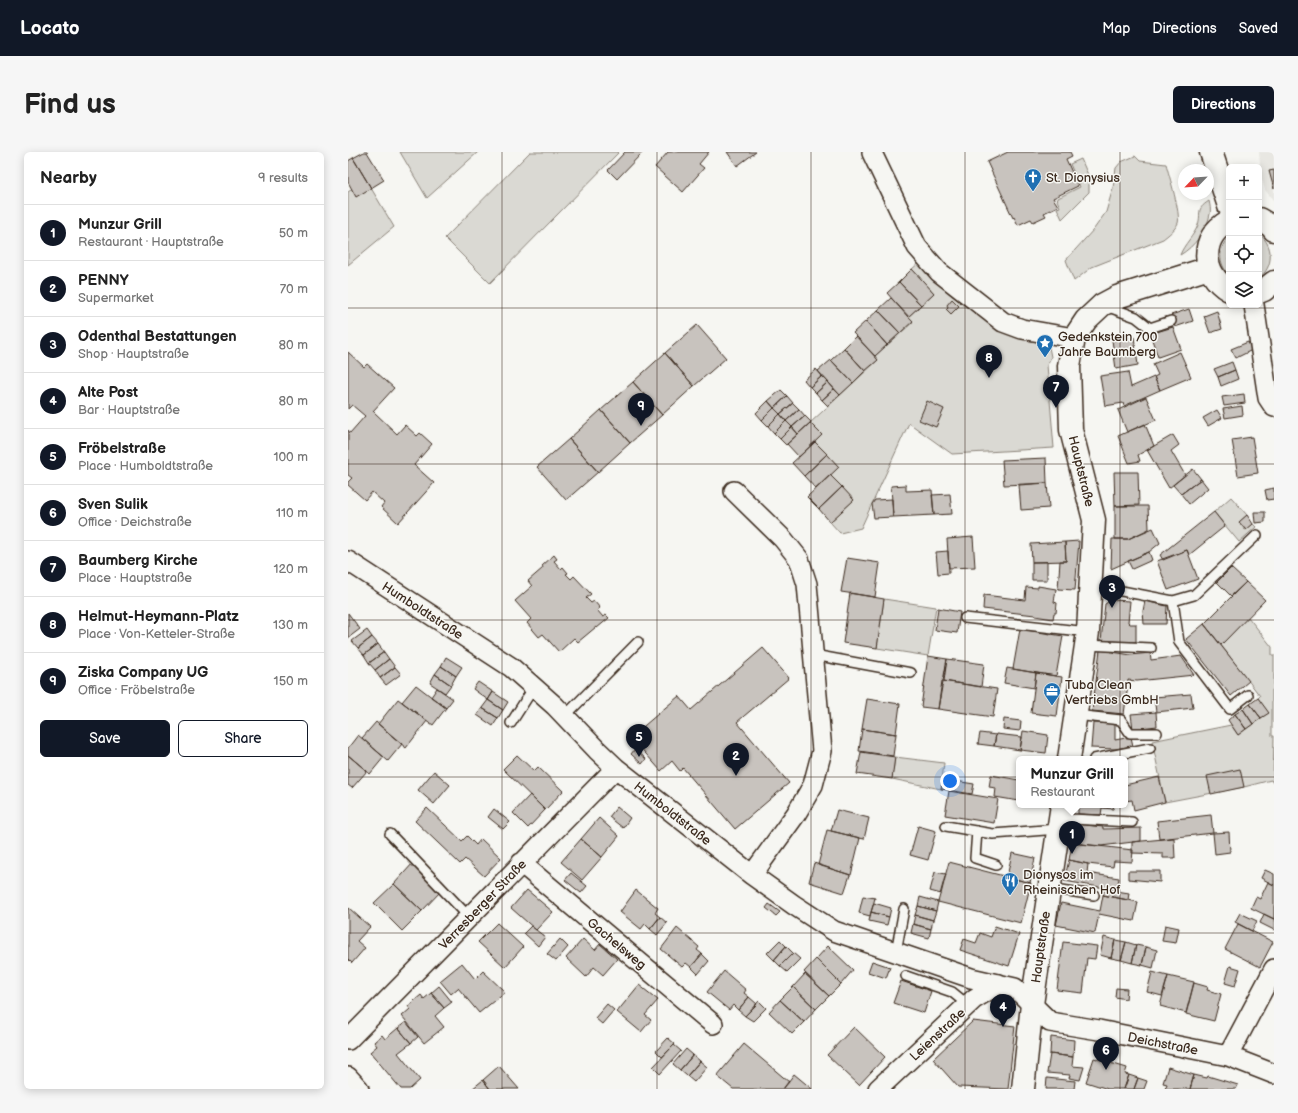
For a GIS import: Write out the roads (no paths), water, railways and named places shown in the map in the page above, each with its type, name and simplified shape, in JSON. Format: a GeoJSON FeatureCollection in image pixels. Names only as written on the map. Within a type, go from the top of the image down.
{"type":"FeatureCollection","features":[{"type":"Feature","properties":{"kind":"street"},"geometry":{"type":"LineString","coordinates":[[1211,152],[1227,200]]}},
{"type":"Feature","properties":{"kind":"street"},"geometry":{"type":"LineString","coordinates":[[872,153],[917,247],[938,272],[1003,322],[1022,329],[1074,338]]}},
{"type":"Feature","properties":{"kind":"street"},"geometry":{"type":"LineString","coordinates":[[1262,221],[1274,230]]}},
{"type":"Feature","properties":{"kind":"street"},"geometry":{"type":"LineString","coordinates":[[1226,223],[1214,233],[1209,244],[1207,256],[1209,268],[1214,277],[1221,286],[1226,288]]}},
{"type":"Feature","properties":{"kind":"street","name":"Hauptstraße"},"geometry":{"type":"LineString","coordinates":[[1068,756],[1087,638],[1094,520],[1071,430],[1069,366],[1074,338],[1086,320],[1102,305],[1118,297],[1209,268]]}},
{"type":"Feature","properties":{"kind":"street"},"geometry":{"type":"LineString","coordinates":[[1262,291],[1274,282]]}},
{"type":"Feature","properties":{"kind":"street"},"geometry":{"type":"LineString","coordinates":[[1254,308],[1268,398],[1274,406]]}},
{"type":"Feature","properties":{"kind":"street"},"geometry":{"type":"LineString","coordinates":[[734,491],[783,539],[799,559],[807,584],[822,751],[813,785],[796,814],[752,875]]}},
{"type":"Feature","properties":{"kind":"street","name":"Humboldtstraße"},"geometry":{"type":"LineString","coordinates":[[348,562],[511,667],[565,716],[616,768],[752,875],[834,931],[971,978],[1016,988],[1032,1004]]}},
{"type":"Feature","properties":{"kind":"street","name":"Verresberger Straße"},"geometry":{"type":"LineString","coordinates":[[348,1040],[616,768]]}},
{"type":"Feature","properties":{"kind":"street","name":"Hauptstraße"},"geometry":{"type":"LineString","coordinates":[[1023,1089],[1032,1004],[1060,817]]}},
{"type":"Feature","properties":{"kind":"street","name":"Gachelsweg"},"geometry":{"type":"LineString","coordinates":[[522,863],[712,1024]]}},
{"type":"Feature","properties":{"kind":"street"},"geometry":{"type":"LineString","coordinates":[[1228,1056],[1274,969]]}},
{"type":"Feature","properties":{"kind":"street","name":"Leienstraße"},"geometry":{"type":"LineString","coordinates":[[884,1087],[974,999],[999,984]]}},
{"type":"Feature","properties":{"kind":"street","name":"Deichstraße"},"geometry":{"type":"LineString","coordinates":[[1032,1004],[1050,1022],[1100,1030],[1228,1056],[1274,1074]]}},
{"type":"Feature","properties":{"kind":"street"},"geometry":{"type":"LineString","coordinates":[[348,1077],[359,1089]]}},
{"type":"Feature","properties":{"kind":"lane"},"geometry":{"type":"LineString","coordinates":[[1102,305],[1136,317],[1150,328],[1172,321]]}},
{"type":"Feature","properties":{"kind":"lane"},"geometry":{"type":"LineString","coordinates":[[1091,585],[1173,601],[1194,595],[1257,535]]}},
{"type":"Feature","properties":{"kind":"lane"},"geometry":{"type":"LineString","coordinates":[[1173,601],[1179,642],[1230,709],[1248,695]]}},
{"type":"Feature","properties":{"kind":"lane"},"geometry":{"type":"LineString","coordinates":[[965,618],[1151,648]]}},
{"type":"Feature","properties":{"kind":"lane"},"geometry":{"type":"LineString","coordinates":[[565,716],[638,642]]}},
{"type":"Feature","properties":{"kind":"lane"},"geometry":{"type":"LineString","coordinates":[[814,655],[911,674]]}},
{"type":"Feature","properties":{"kind":"lane"},"geometry":{"type":"LineString","coordinates":[[512,723],[534,687]]}},
{"type":"Feature","properties":{"kind":"lane"},"geometry":{"type":"LineString","coordinates":[[1075,715],[1120,720],[1130,733],[1157,733]]}},
{"type":"Feature","properties":{"kind":"lane"},"geometry":{"type":"LineString","coordinates":[[1109,756],[1150,748]]}},
{"type":"Feature","properties":{"kind":"lane"},"geometry":{"type":"LineString","coordinates":[[946,826],[993,834],[1060,817],[1071,819],[1132,822]]}},
{"type":"Feature","properties":{"kind":"lane"},"geometry":{"type":"LineString","coordinates":[[977,831],[975,858],[996,865]]}},
{"type":"Feature","properties":{"kind":"lane"},"geometry":{"type":"LineString","coordinates":[[390,834],[469,916]]}},
{"type":"Feature","properties":{"kind":"lane"},"geometry":{"type":"LineString","coordinates":[[1049,888],[1094,895]]}},
{"type":"Feature","properties":{"kind":"lane"},"geometry":{"type":"LineString","coordinates":[[896,952],[904,909]]}},
{"type":"Feature","properties":{"kind":"lane"},"geometry":{"type":"LineString","coordinates":[[906,976],[952,992],[968,1005]]}},
{"type":"Feature","properties":{"kind":"place","name":"St. Dionysius"},"geometry":{"type":"Point","coordinates":[1033,192]}},
{"type":"Feature","properties":{"kind":"place","name":"Gedenkstein 700 Jahre Baumberg"},"geometry":{"type":"Point","coordinates":[1045,358]}},
{"type":"Feature","properties":{"kind":"place","name":"Helmut-Heymann-Platz"},"geometry":{"type":"Point","coordinates":[989,378]}},
{"type":"Feature","properties":{"kind":"place","name":"Baumberg Kirche"},"geometry":{"type":"Point","coordinates":[1056,408]}},
{"type":"Feature","properties":{"kind":"place","name":"Ziska Company UG"},"geometry":{"type":"Point","coordinates":[641,426]}},
{"type":"Feature","properties":{"kind":"place","name":"Odenthal Bestattungen"},"geometry":{"type":"Point","coordinates":[1112,608]}},
{"type":"Feature","properties":{"kind":"place","name":"Tuba Clean Vertriebs GmbH"},"geometry":{"type":"Point","coordinates":[1052,706]}},
{"type":"Feature","properties":{"kind":"place","name":"Fröbelstraße"},"geometry":{"type":"Point","coordinates":[639,757]}},
{"type":"Feature","properties":{"kind":"place","name":"PENNY"},"geometry":{"type":"Point","coordinates":[736,776]}},
{"type":"Feature","properties":{"kind":"place","name":"Munzur Grill"},"geometry":{"type":"Point","coordinates":[1072,854]}},
{"type":"Feature","properties":{"kind":"place","name":"Dionysos im Rheinischen Hof"},"geometry":{"type":"Point","coordinates":[1010,896]}},
{"type":"Feature","properties":{"kind":"place","name":"Alte Post"},"geometry":{"type":"Point","coordinates":[1003,1027]}},
{"type":"Feature","properties":{"kind":"place","name":"Sven Sulik"},"geometry":{"type":"Point","coordinates":[1106,1070]}}]}
